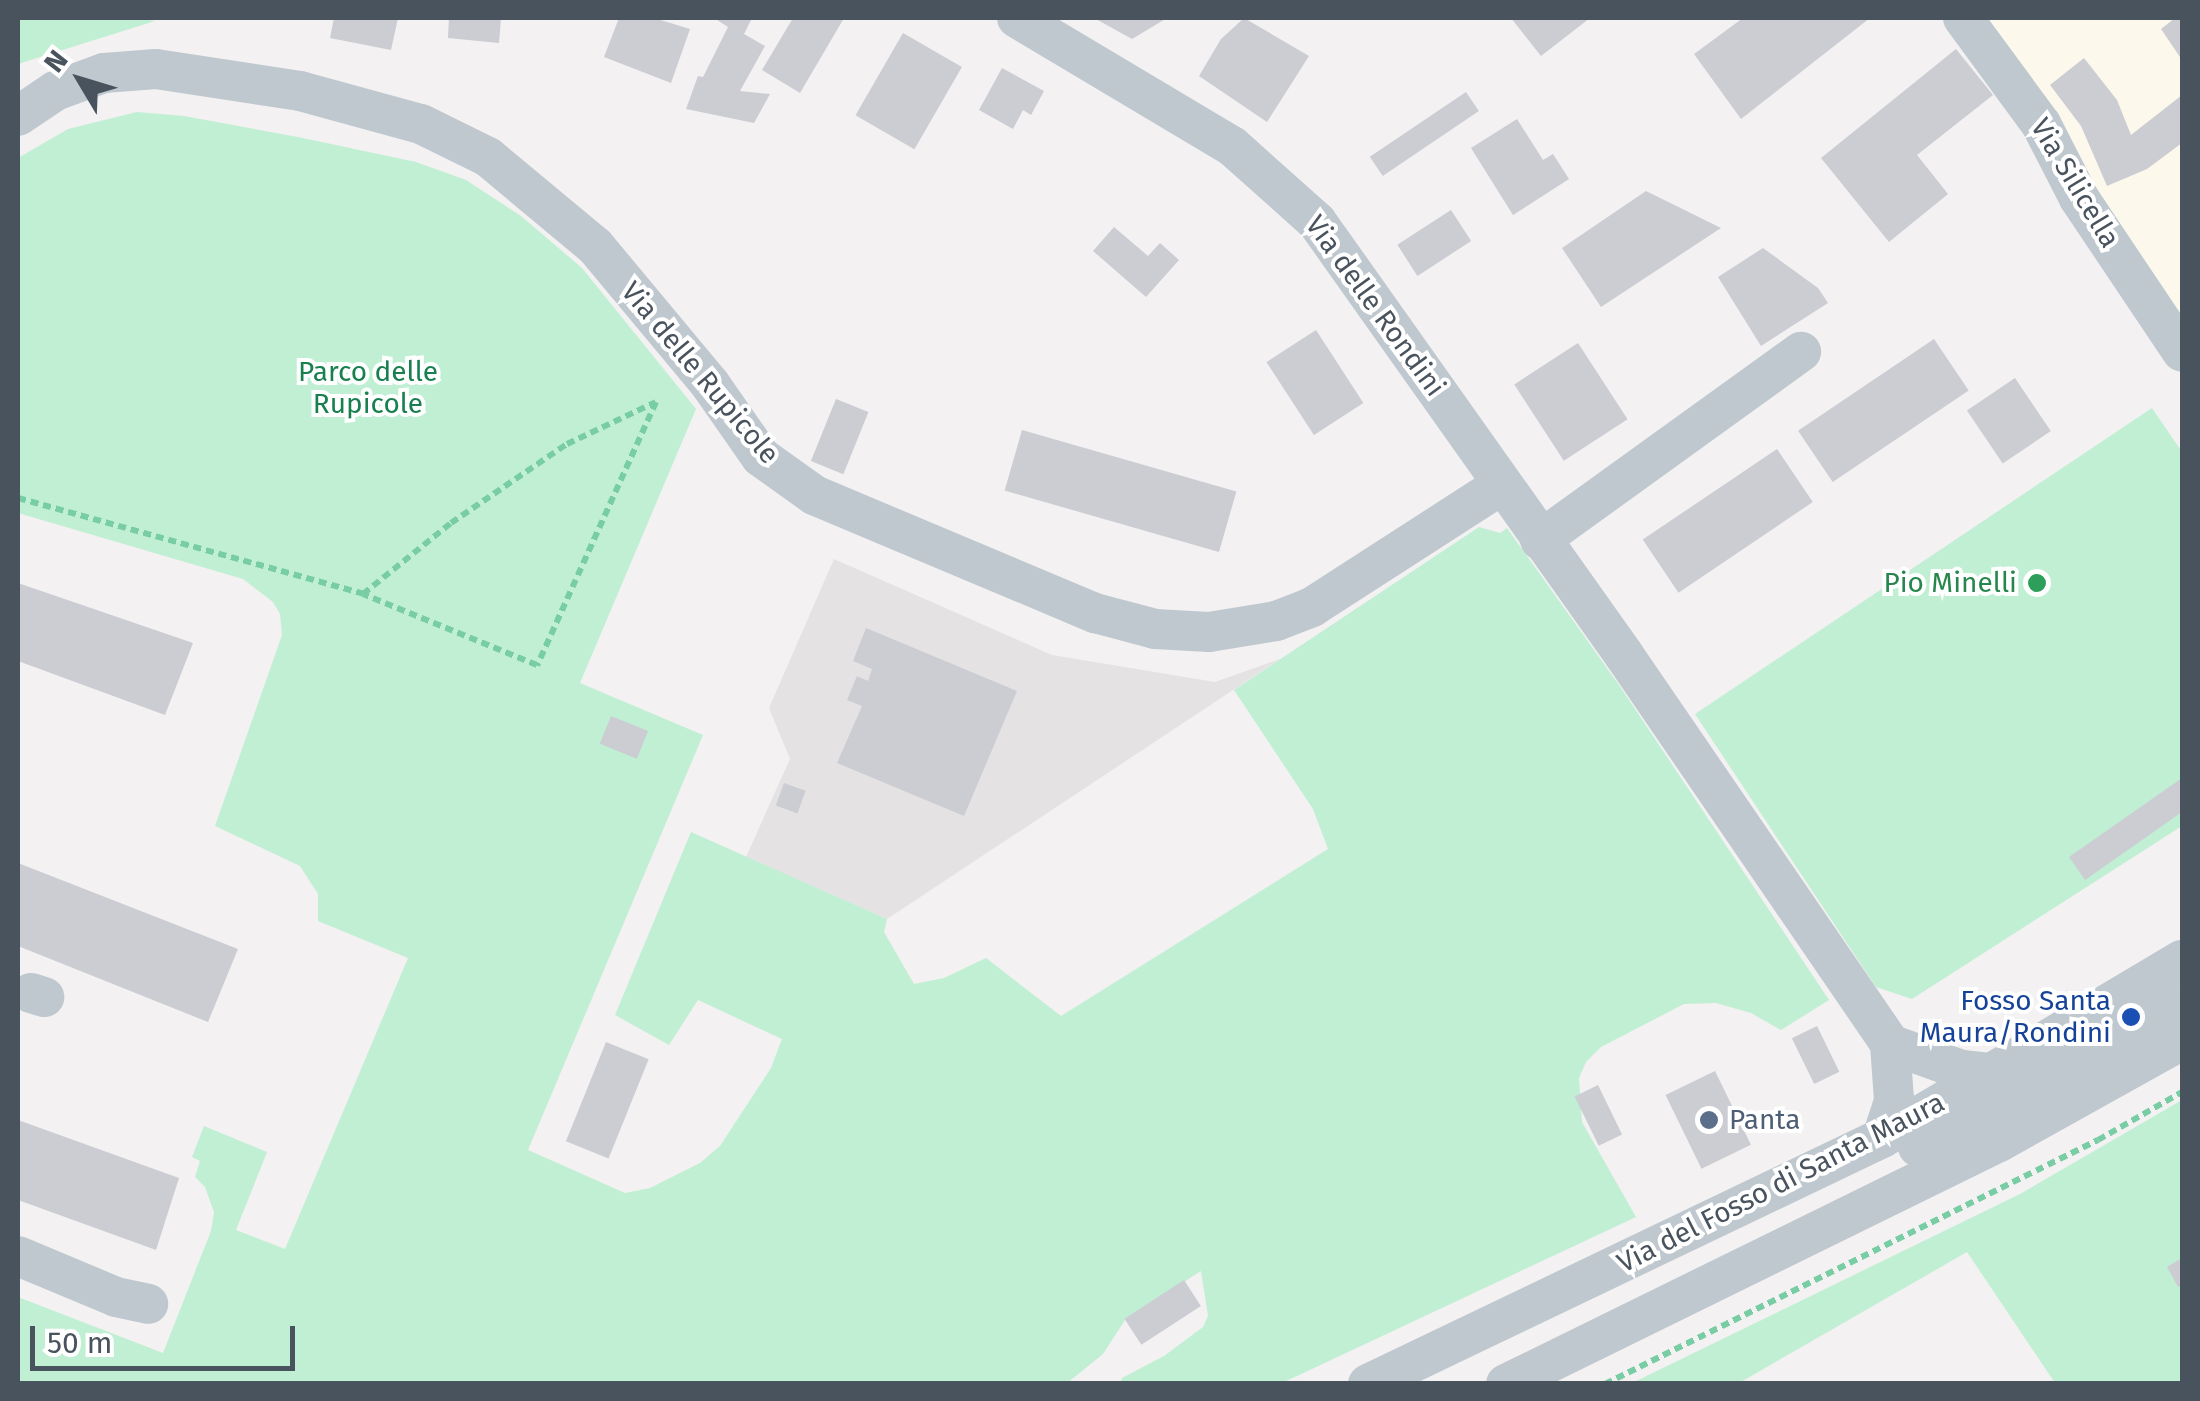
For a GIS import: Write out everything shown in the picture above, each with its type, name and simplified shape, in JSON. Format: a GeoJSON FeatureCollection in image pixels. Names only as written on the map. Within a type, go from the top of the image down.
{"type":"FeatureCollection","features":[{"type":"Feature","properties":{"kind":"street","name":"Via delle Rondini"},"geometry":{"type":"LineString","coordinates":[[1018,18],[1207,130],[1288,192],[1346,259],[1500,484],[1624,654],[1890,1044]]}},
{"type":"Feature","properties":{"kind":"street","name":"Via Silicella"},"geometry":{"type":"LineString","coordinates":[[1962,18],[2041,124],[2079,198],[2182,352]]}},
{"type":"Feature","properties":{"kind":"street","name":"Via delle Rupicole"},"geometry":{"type":"LineString","coordinates":[[18,116],[55,91],[104,73],[156,69],[300,91],[422,124],[488,157],[595,246],[710,384],[762,457],[814,495],[1095,612],[1155,630],[1209,632],[1276,621],[1312,606],[1500,484]]}},
{"type":"Feature","properties":{"kind":"street"},"geometry":{"type":"LineString","coordinates":[[1540,540],[1801,352]]}},
{"type":"Feature","properties":{"kind":"street","name":"Via del Fosso di Santa Maura"},"geometry":{"type":"LineString","coordinates":[[1368,1384],[1882,1138],[2182,960]]}},
{"type":"Feature","properties":{"kind":"street","name":"Via del Fosso di Santa Maura"},"geometry":{"type":"LineString","coordinates":[[1429,1384],[1933,1140],[2182,1004]]}},
{"type":"Feature","properties":{"kind":"street","name":"Via del Fosso di Santa Maura"},"geometry":{"type":"LineString","coordinates":[[1506,1384],[1999,1142],[2182,1040]]}},
{"type":"Feature","properties":{"kind":"street"},"geometry":{"type":"LineString","coordinates":[[1882,1138],[1894,1100],[1890,1044],[1962,1070],[1992,1073]]}},
{"type":"Feature","properties":{"kind":"street"},"geometry":{"type":"LineString","coordinates":[[18,1256],[116,1297],[148,1304]]}},
{"type":"Feature","properties":{"kind":"path"},"geometry":{"type":"LineString","coordinates":[[18,498],[363,594],[537,665],[656,402],[567,444],[451,524],[363,594]]}},
{"type":"Feature","properties":{"kind":"path"},"geometry":{"type":"LineString","coordinates":[[1605,1384],[2098,1140],[2182,1092]]}},
{"type":"Feature","properties":{"kind":"shaded area"},"geometry":{"type":"Polygon","coordinates":[[[1976,18],[2182,18],[2182,320],[1976,18]]]}},
{"type":"Feature","properties":{"kind":"shaded area"},"geometry":{"type":"Polygon","coordinates":[[[834,559],[1052,655],[1215,682],[1280,659],[887,919],[746,857],[790,759],[769,708],[834,559]]]}},
{"type":"Feature","properties":{"kind":"green space"},"geometry":{"type":"Polygon","coordinates":[[[18,18],[136,18],[155,21],[18,64],[18,18]]]}},
{"type":"Feature","properties":{"kind":"green space","name":"Parco delle Rupicole"},"geometry":{"type":"Polygon","coordinates":[[[137,112],[184,116],[298,137],[416,162],[466,180],[521,216],[582,268],[696,409],[580,683],[703,735],[528,1150],[625,1193],[650,1188],[700,1163],[720,1146],[771,1068],[782,1039],[698,1000],[669,1045],[615,1015],[691,832],[887,919],[884,932],[914,984],[944,978],[986,958],[1061,1016],[1328,849],[1313,809],[1234,690],[1479,527],[1500,533],[1507,528],[1619,685],[1829,1000],[1781,1030],[1751,1013],[1716,1003],[1684,1004],[1601,1047],[1586,1062],[1579,1078],[1582,1122],[1636,1217],[1282,1383],[1120,1383],[1122,1378],[1164,1356],[1203,1327],[1208,1316],[1201,1271],[1125,1320],[1103,1354],[1066,1384],[18,1383],[18,1297],[163,1353],[211,1231],[214,1212],[205,1187],[195,1177],[200,1161],[192,1157],[204,1126],[267,1152],[236,1230],[285,1249],[408,958],[318,921],[318,894],[300,866],[215,826],[282,635],[280,614],[273,602],[243,579],[18,513],[18,158],[68,129],[137,112]]]}},
{"type":"Feature","properties":{"kind":"green space","name":"Pio Minelli"},"geometry":{"type":"Polygon","coordinates":[[[2152,408],[2182,452],[2182,826],[1912,999],[1876,987],[1695,714],[2152,408]]]}},
{"type":"Feature","properties":{"kind":"green space"},"geometry":{"type":"Polygon","coordinates":[[[2182,1100],[2182,1383],[2055,1383],[1967,1252],[1739,1383],[1630,1384],[2020,1194],[2182,1100]]]}},
{"type":"Feature","properties":{"kind":"building"},"geometry":{"type":"Polygon","coordinates":[[[334,18],[398,18],[391,50],[330,38],[334,18]]]}},
{"type":"Feature","properties":{"kind":"building"},"geometry":{"type":"Polygon","coordinates":[[[449,18],[501,18],[499,43],[448,38],[449,18]]]}},
{"type":"Feature","properties":{"kind":"building"},"geometry":{"type":"Polygon","coordinates":[[[619,18],[654,18],[690,29],[671,83],[604,57],[619,18]]]}},
{"type":"Feature","properties":{"kind":"building"},"geometry":{"type":"Polygon","coordinates":[[[714,18],[752,18],[744,34],[765,46],[740,91],[770,94],[754,123],[686,109],[698,76],[703,77],[728,27],[714,18]]]}},
{"type":"Feature","properties":{"kind":"building"},"geometry":{"type":"Polygon","coordinates":[[[793,18],[844,18],[800,93],[762,70],[793,18]]]}},
{"type":"Feature","properties":{"kind":"building"},"geometry":{"type":"Polygon","coordinates":[[[1094,18],[1167,18],[1132,39],[1094,18]]]}},
{"type":"Feature","properties":{"kind":"building"},"geometry":{"type":"Polygon","coordinates":[[[1244,18],[1309,56],[1267,122],[1199,76],[1221,39],[1244,18]]]}},
{"type":"Feature","properties":{"kind":"building"},"geometry":{"type":"Polygon","coordinates":[[[1511,18],[1590,18],[1541,56],[1511,18]]]}},
{"type":"Feature","properties":{"kind":"building"},"geometry":{"type":"Polygon","coordinates":[[[1743,18],[1870,18],[1741,119],[1694,54],[1743,18]]]}},
{"type":"Feature","properties":{"kind":"building"},"geometry":{"type":"Polygon","coordinates":[[[2175,18],[2182,18],[2182,60],[2161,29],[2175,18]]]}},
{"type":"Feature","properties":{"kind":"building"},"geometry":{"type":"Polygon","coordinates":[[[903,33],[962,67],[914,149],[856,115],[903,33]]]}},
{"type":"Feature","properties":{"kind":"building"},"geometry":{"type":"Polygon","coordinates":[[[1956,49],[1993,95],[1917,155],[1948,194],[1889,242],[1821,158],[1956,49]]]}},
{"type":"Feature","properties":{"kind":"building"},"geometry":{"type":"Polygon","coordinates":[[[2084,58],[2117,100],[2131,135],[2182,95],[2182,143],[2147,169],[2107,186],[2081,126],[2050,85],[2084,58]]]}},
{"type":"Feature","properties":{"kind":"building"},"geometry":{"type":"Polygon","coordinates":[[[1002,68],[1044,91],[1031,115],[1023,110],[1013,129],[979,110],[1002,68]]]}},
{"type":"Feature","properties":{"kind":"building"},"geometry":{"type":"Polygon","coordinates":[[[1466,92],[1479,111],[1383,176],[1370,157],[1466,92]]]}},
{"type":"Feature","properties":{"kind":"building"},"geometry":{"type":"Polygon","coordinates":[[[1517,119],[1543,160],[1553,154],[1569,179],[1513,215],[1471,148],[1517,119]]]}},
{"type":"Feature","properties":{"kind":"building"},"geometry":{"type":"Polygon","coordinates":[[[1646,191],[1721,228],[1601,307],[1562,248],[1646,191]]]}},
{"type":"Feature","properties":{"kind":"building"},"geometry":{"type":"Polygon","coordinates":[[[1451,210],[1471,241],[1417,276],[1397,245],[1451,210]]]}},
{"type":"Feature","properties":{"kind":"building"},"geometry":{"type":"Polygon","coordinates":[[[1114,227],[1148,256],[1160,243],[1179,260],[1146,297],[1093,251],[1114,227]]]}},
{"type":"Feature","properties":{"kind":"building"},"geometry":{"type":"Polygon","coordinates":[[[1763,248],[1818,288],[1828,303],[1761,346],[1718,277],[1763,248]]]}},
{"type":"Feature","properties":{"kind":"building"},"geometry":{"type":"Polygon","coordinates":[[[1316,330],[1363,403],[1314,435],[1267,362],[1316,330]]]}},
{"type":"Feature","properties":{"kind":"building"},"geometry":{"type":"Polygon","coordinates":[[[1934,339],[1969,390],[1833,482],[1798,431],[1934,339]]]}},
{"type":"Feature","properties":{"kind":"building"},"geometry":{"type":"Polygon","coordinates":[[[1578,343],[1628,419],[1564,461],[1514,384],[1578,343]]]}},
{"type":"Feature","properties":{"kind":"building"},"geometry":{"type":"Polygon","coordinates":[[[2015,378],[2051,431],[2003,463],[1967,410],[2015,378]]]}},
{"type":"Feature","properties":{"kind":"building"},"geometry":{"type":"Polygon","coordinates":[[[836,399],[868,412],[843,474],[811,461],[836,399]]]}},
{"type":"Feature","properties":{"kind":"building"},"geometry":{"type":"Polygon","coordinates":[[[1022,430],[1236,491],[1219,552],[1005,491],[1022,430]]]}},
{"type":"Feature","properties":{"kind":"building"},"geometry":{"type":"Polygon","coordinates":[[[1777,449],[1813,502],[1678,593],[1643,540],[1777,449]]]}},
{"type":"Feature","properties":{"kind":"building"},"geometry":{"type":"Polygon","coordinates":[[[18,583],[193,643],[165,715],[18,661],[18,583]]]}},
{"type":"Feature","properties":{"kind":"building"},"geometry":{"type":"Polygon","coordinates":[[[866,628],[1017,691],[964,816],[837,763],[862,706],[847,700],[857,676],[868,681],[872,669],[853,661],[866,628]]]}},
{"type":"Feature","properties":{"kind":"building"},"geometry":{"type":"Polygon","coordinates":[[[611,716],[648,731],[637,759],[600,744],[611,716]]]}},
{"type":"Feature","properties":{"kind":"building"},"geometry":{"type":"Polygon","coordinates":[[[2182,778],[2182,812],[2085,880],[2069,857],[2182,778]]]}},
{"type":"Feature","properties":{"kind":"building"},"geometry":{"type":"Polygon","coordinates":[[[784,783],[806,791],[797,813],[776,806],[784,783]]]}},
{"type":"Feature","properties":{"kind":"building"},"geometry":{"type":"Polygon","coordinates":[[[18,863],[238,949],[208,1022],[18,946],[18,863]]]}},
{"type":"Feature","properties":{"kind":"building"},"geometry":{"type":"Polygon","coordinates":[[[1817,1026],[1839,1072],[1814,1084],[1792,1038],[1817,1026]]]}},
{"type":"Feature","properties":{"kind":"building"},"geometry":{"type":"Polygon","coordinates":[[[606,1042],[649,1059],[609,1158],[566,1141],[606,1042]]]}},
{"type":"Feature","properties":{"kind":"building","name":"Panta"},"geometry":{"type":"Polygon","coordinates":[[[1715,1071],[1751,1145],[1702,1169],[1666,1095],[1715,1071]]]}},
{"type":"Feature","properties":{"kind":"building"},"geometry":{"type":"Polygon","coordinates":[[[1598,1085],[1622,1134],[1599,1146],[1575,1096],[1598,1085]]]}},
{"type":"Feature","properties":{"kind":"building"},"geometry":{"type":"Polygon","coordinates":[[[18,1120],[179,1178],[156,1250],[18,1200],[18,1120]]]}},
{"type":"Feature","properties":{"kind":"building"},"geometry":{"type":"Polygon","coordinates":[[[2182,1258],[2182,1285],[2178,1287],[2167,1267],[2182,1258]]]}},
{"type":"Feature","properties":{"kind":"building"},"geometry":{"type":"Polygon","coordinates":[[[1184,1280],[1201,1306],[1141,1345],[1124,1319],[1184,1280]]]}},
{"type":"Feature","properties":{"kind":"place","name":"Pio Minelli"},"geometry":{"type":"Point","coordinates":[2037,583]}},
{"type":"Feature","properties":{"kind":"place","name":"Fosso Santa Maura/Rondini"},"geometry":{"type":"Point","coordinates":[2131,1017]}},
{"type":"Feature","properties":{"kind":"place","name":"Panta"},"geometry":{"type":"Point","coordinates":[1709,1120]}}]}
